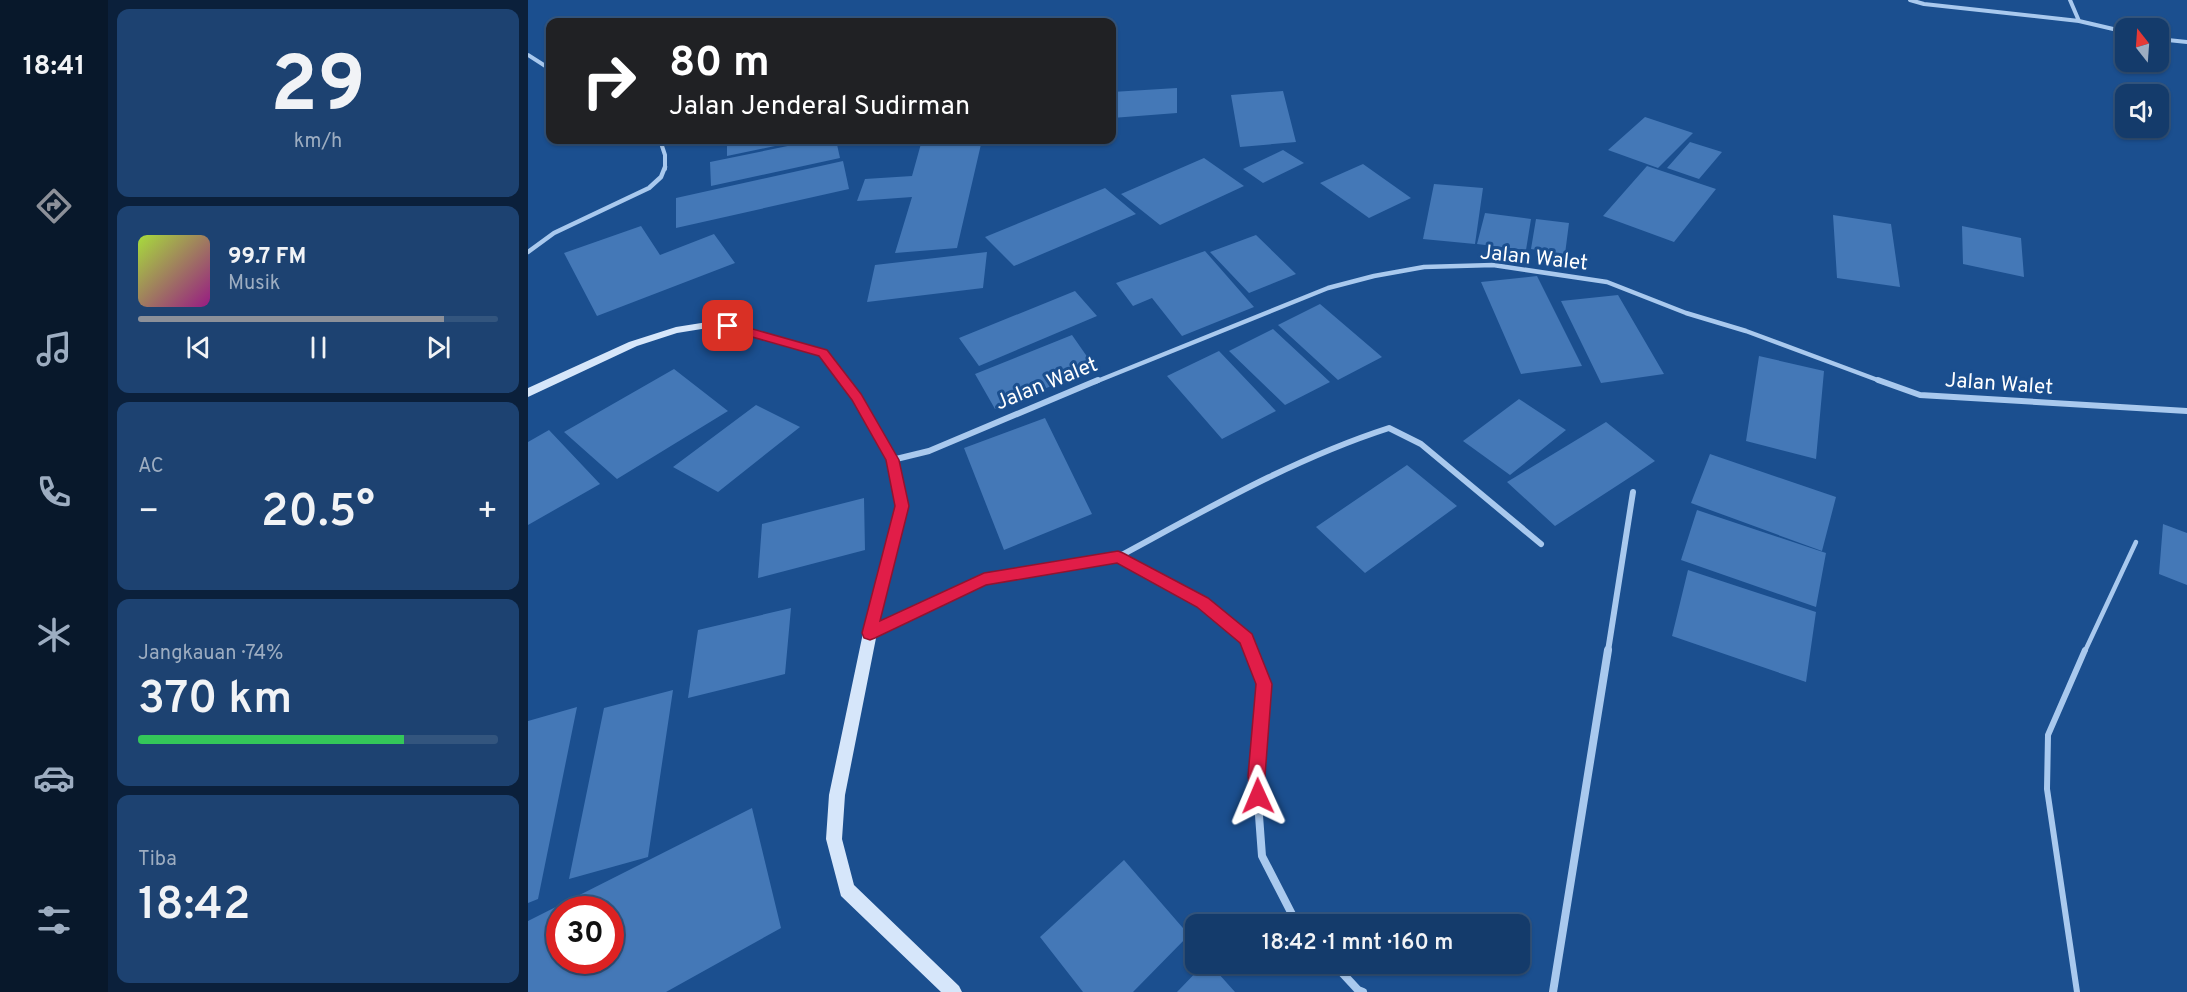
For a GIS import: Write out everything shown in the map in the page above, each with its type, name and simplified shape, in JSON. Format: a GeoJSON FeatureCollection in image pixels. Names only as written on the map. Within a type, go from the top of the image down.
{"type":"FeatureCollection","features":[{"type":"Feature","properties":{"kind":"main road"},"geometry":{"type":"LineString","coordinates":[[528,393],[633,344],[675,330],[714,324],[742,329],[823,353],[856,397],[892,460],[902,506],[870,633],[837,795],[834,839],[847,890],[953,992]]}},
{"type":"Feature","properties":{"kind":"street"},"geometry":{"type":"LineString","coordinates":[[1910,0],[1924,4],[2079,21],[2115,29]]}},
{"type":"Feature","properties":{"kind":"street"},"geometry":{"type":"LineString","coordinates":[[2070,0],[2079,21]]}},
{"type":"Feature","properties":{"kind":"street"},"geometry":{"type":"LineString","coordinates":[[2169,40],[2187,42]]}},
{"type":"Feature","properties":{"kind":"street"},"geometry":{"type":"LineString","coordinates":[[528,55],[546,66]]}},
{"type":"Feature","properties":{"kind":"street"},"geometry":{"type":"LineString","coordinates":[[528,252],[554,233],[649,188],[661,178],[666,167],[666,156],[662,144]]}},
{"type":"Feature","properties":{"kind":"street","name":"Jalan Walet"},"geometry":{"type":"LineString","coordinates":[[892,460],[929,451],[994,422],[1328,288],[1374,276],[1424,267],[1493,265],[1607,282],[1686,313],[1746,331],[1920,394],[2187,411]]}},
{"type":"Feature","properties":{"kind":"street"},"geometry":{"type":"LineString","coordinates":[[870,633],[984,579],[1118,557],[1306,457],[1358,436],[1389,428],[1421,444],[1541,544]]}},
{"type":"Feature","properties":{"kind":"street"},"geometry":{"type":"LineString","coordinates":[[1554,992],[1633,492]]}},
{"type":"Feature","properties":{"kind":"street"},"geometry":{"type":"LineString","coordinates":[[1118,557],[1203,602],[1246,639],[1264,684],[1256,776],[1262,856],[1292,914]]}},
{"type":"Feature","properties":{"kind":"street"},"geometry":{"type":"LineString","coordinates":[[1343,974],[1358,990],[1363,992]]}},
{"type":"Feature","properties":{"kind":"lane"},"geometry":{"type":"LineString","coordinates":[[2077,992],[2047,789],[2048,735],[2064,695],[2136,543]]}},
{"type":"Feature","properties":{"kind":"building"},"geometry":{"type":"Polygon","coordinates":[[[1177,88],[1177,113],[1116,118],[1116,92],[1177,88]]]}},
{"type":"Feature","properties":{"kind":"building"},"geometry":{"type":"Polygon","coordinates":[[[1283,91],[1296,142],[1240,147],[1231,95],[1283,91]]]}},
{"type":"Feature","properties":{"kind":"building"},"geometry":{"type":"Polygon","coordinates":[[[1645,117],[1693,133],[1658,168],[1608,150],[1645,117]]]}},
{"type":"Feature","properties":{"kind":"building"},"geometry":{"type":"Polygon","coordinates":[[[1690,142],[1722,152],[1699,179],[1667,168],[1690,142]]]}},
{"type":"Feature","properties":{"kind":"building"},"geometry":{"type":"Polygon","coordinates":[[[727,144],[785,144],[727,156],[727,144]]]}},
{"type":"Feature","properties":{"kind":"building"},"geometry":{"type":"Polygon","coordinates":[[[798,144],[837,144],[840,158],[711,186],[710,162],[798,144]]]}},
{"type":"Feature","properties":{"kind":"building"},"geometry":{"type":"Polygon","coordinates":[[[921,144],[981,144],[957,248],[895,253],[912,197],[857,201],[865,179],[912,176],[921,144]]]}},
{"type":"Feature","properties":{"kind":"building"},"geometry":{"type":"Polygon","coordinates":[[[1283,150],[1304,163],[1263,183],[1243,169],[1283,150]]]}},
{"type":"Feature","properties":{"kind":"building"},"geometry":{"type":"Polygon","coordinates":[[[1204,158],[1244,186],[1160,225],[1121,194],[1204,158]]]}},
{"type":"Feature","properties":{"kind":"building"},"geometry":{"type":"Polygon","coordinates":[[[843,161],[849,189],[676,228],[676,198],[843,161]]]}},
{"type":"Feature","properties":{"kind":"building"},"geometry":{"type":"Polygon","coordinates":[[[1363,164],[1411,198],[1369,218],[1320,183],[1363,164]]]}},
{"type":"Feature","properties":{"kind":"building"},"geometry":{"type":"Polygon","coordinates":[[[1647,166],[1716,189],[1674,242],[1603,216],[1647,166]]]}},
{"type":"Feature","properties":{"kind":"building"},"geometry":{"type":"Polygon","coordinates":[[[1434,184],[1483,188],[1475,244],[1423,239],[1434,184]]]}},
{"type":"Feature","properties":{"kind":"building"},"geometry":{"type":"Polygon","coordinates":[[[1105,188],[1136,214],[1014,266],[985,237],[1105,188]]]}},
{"type":"Feature","properties":{"kind":"building"},"geometry":{"type":"Polygon","coordinates":[[[1485,213],[1531,219],[1526,250],[1477,244],[1485,213]]]}},
{"type":"Feature","properties":{"kind":"building"},"geometry":{"type":"Polygon","coordinates":[[[1833,215],[1891,224],[1900,287],[1837,278],[1833,215]]]}},
{"type":"Feature","properties":{"kind":"building"},"geometry":{"type":"Polygon","coordinates":[[[1536,219],[1569,223],[1565,254],[1531,249],[1536,219]]]}},
{"type":"Feature","properties":{"kind":"building"},"geometry":{"type":"Polygon","coordinates":[[[641,226],[660,255],[714,234],[735,263],[597,316],[564,253],[641,226]]]}},
{"type":"Feature","properties":{"kind":"building"},"geometry":{"type":"Polygon","coordinates":[[[1962,226],[2021,238],[2024,277],[1963,264],[1962,226]]]}},
{"type":"Feature","properties":{"kind":"building"},"geometry":{"type":"Polygon","coordinates":[[[1256,235],[1296,274],[1249,293],[1210,252],[1256,235]]]}},
{"type":"Feature","properties":{"kind":"building"},"geometry":{"type":"Polygon","coordinates":[[[1205,251],[1254,307],[1182,336],[1152,298],[1133,306],[1116,283],[1205,251]]]}},
{"type":"Feature","properties":{"kind":"building"},"geometry":{"type":"Polygon","coordinates":[[[987,252],[983,288],[867,302],[875,265],[987,252]]]}},
{"type":"Feature","properties":{"kind":"building"},"geometry":{"type":"Polygon","coordinates":[[[1537,276],[1582,366],[1521,374],[1481,282],[1537,276]]]}},
{"type":"Feature","properties":{"kind":"building"},"geometry":{"type":"Polygon","coordinates":[[[1075,291],[1097,316],[979,366],[959,338],[1075,291]]]}},
{"type":"Feature","properties":{"kind":"building"},"geometry":{"type":"Polygon","coordinates":[[[1618,295],[1664,374],[1601,383],[1561,301],[1618,295]]]}},
{"type":"Feature","properties":{"kind":"building"},"geometry":{"type":"Polygon","coordinates":[[[1320,304],[1382,357],[1338,380],[1278,325],[1320,304]]]}},
{"type":"Feature","properties":{"kind":"building"},"geometry":{"type":"Polygon","coordinates":[[[1273,329],[1330,382],[1285,405],[1229,351],[1273,329]]]}},
{"type":"Feature","properties":{"kind":"building"},"geometry":{"type":"Polygon","coordinates":[[[1072,335],[1095,368],[995,409],[975,374],[1072,335]]]}},
{"type":"Feature","properties":{"kind":"building"},"geometry":{"type":"Polygon","coordinates":[[[1219,351],[1276,411],[1222,439],[1167,376],[1219,351]]]}},
{"type":"Feature","properties":{"kind":"building"},"geometry":{"type":"Polygon","coordinates":[[[1759,356],[1824,371],[1816,459],[1746,441],[1759,356]]]}},
{"type":"Feature","properties":{"kind":"building"},"geometry":{"type":"Polygon","coordinates":[[[674,369],[728,411],[617,479],[564,432],[674,369]]]}},
{"type":"Feature","properties":{"kind":"building"},"geometry":{"type":"Polygon","coordinates":[[[1519,399],[1566,430],[1510,475],[1463,441],[1519,399]]]}},
{"type":"Feature","properties":{"kind":"building"},"geometry":{"type":"Polygon","coordinates":[[[756,405],[800,427],[718,492],[673,467],[756,405]]]}},
{"type":"Feature","properties":{"kind":"building"},"geometry":{"type":"Polygon","coordinates":[[[1045,418],[1092,514],[1004,550],[964,448],[1045,418]]]}},
{"type":"Feature","properties":{"kind":"building"},"geometry":{"type":"Polygon","coordinates":[[[1606,422],[1655,461],[1555,526],[1507,482],[1606,422]]]}},
{"type":"Feature","properties":{"kind":"building"},"geometry":{"type":"Polygon","coordinates":[[[549,430],[600,484],[528,525],[528,442],[549,430]]]}},
{"type":"Feature","properties":{"kind":"building"},"geometry":{"type":"Polygon","coordinates":[[[1710,454],[1836,497],[1822,551],[1691,503],[1710,454]]]}},
{"type":"Feature","properties":{"kind":"building"},"geometry":{"type":"Polygon","coordinates":[[[1407,465],[1457,506],[1365,573],[1316,527],[1407,465]]]}},
{"type":"Feature","properties":{"kind":"building"},"geometry":{"type":"Polygon","coordinates":[[[864,498],[865,550],[758,578],[762,524],[864,498]]]}},
{"type":"Feature","properties":{"kind":"building"},"geometry":{"type":"Polygon","coordinates":[[[1697,510],[1826,553],[1816,607],[1681,560],[1697,510]]]}},
{"type":"Feature","properties":{"kind":"building"},"geometry":{"type":"Polygon","coordinates":[[[2163,524],[2187,533],[2187,585],[2159,574],[2163,524]]]}},
{"type":"Feature","properties":{"kind":"building"},"geometry":{"type":"Polygon","coordinates":[[[1688,570],[1816,612],[1806,682],[1672,636],[1688,570]]]}},
{"type":"Feature","properties":{"kind":"building"},"geometry":{"type":"Polygon","coordinates":[[[791,608],[785,674],[688,698],[698,630],[791,608]]]}},
{"type":"Feature","properties":{"kind":"building"},"geometry":{"type":"Polygon","coordinates":[[[673,690],[648,857],[569,879],[604,708],[673,690]]]}},
{"type":"Feature","properties":{"kind":"building"},"geometry":{"type":"Polygon","coordinates":[[[577,707],[538,899],[528,903],[528,721],[577,707]]]}},
{"type":"Feature","properties":{"kind":"building"},"geometry":{"type":"Polygon","coordinates":[[[752,808],[781,928],[666,992],[528,992],[528,921],[546,912],[546,974],[624,974],[624,896],[578,896],[752,808]]]}},
{"type":"Feature","properties":{"kind":"building"},"geometry":{"type":"Polygon","coordinates":[[[1124,860],[1185,930],[1185,939],[1133,992],[1083,992],[1040,937],[1124,860]]]}},
{"type":"Feature","properties":{"kind":"building"},"geometry":{"type":"Polygon","coordinates":[[[1194,974],[1219,974],[1235,992],[1177,992],[1194,974]]]}},
{"type":"Feature","properties":{"kind":"route"},"geometry":{"type":"LineString","coordinates":[[728,326],[823,353],[856,397],[892,460],[902,506],[870,633],[984,579],[1118,557],[1203,602],[1246,639],[1264,684],[1256,776],[1258,796]]}}]}
